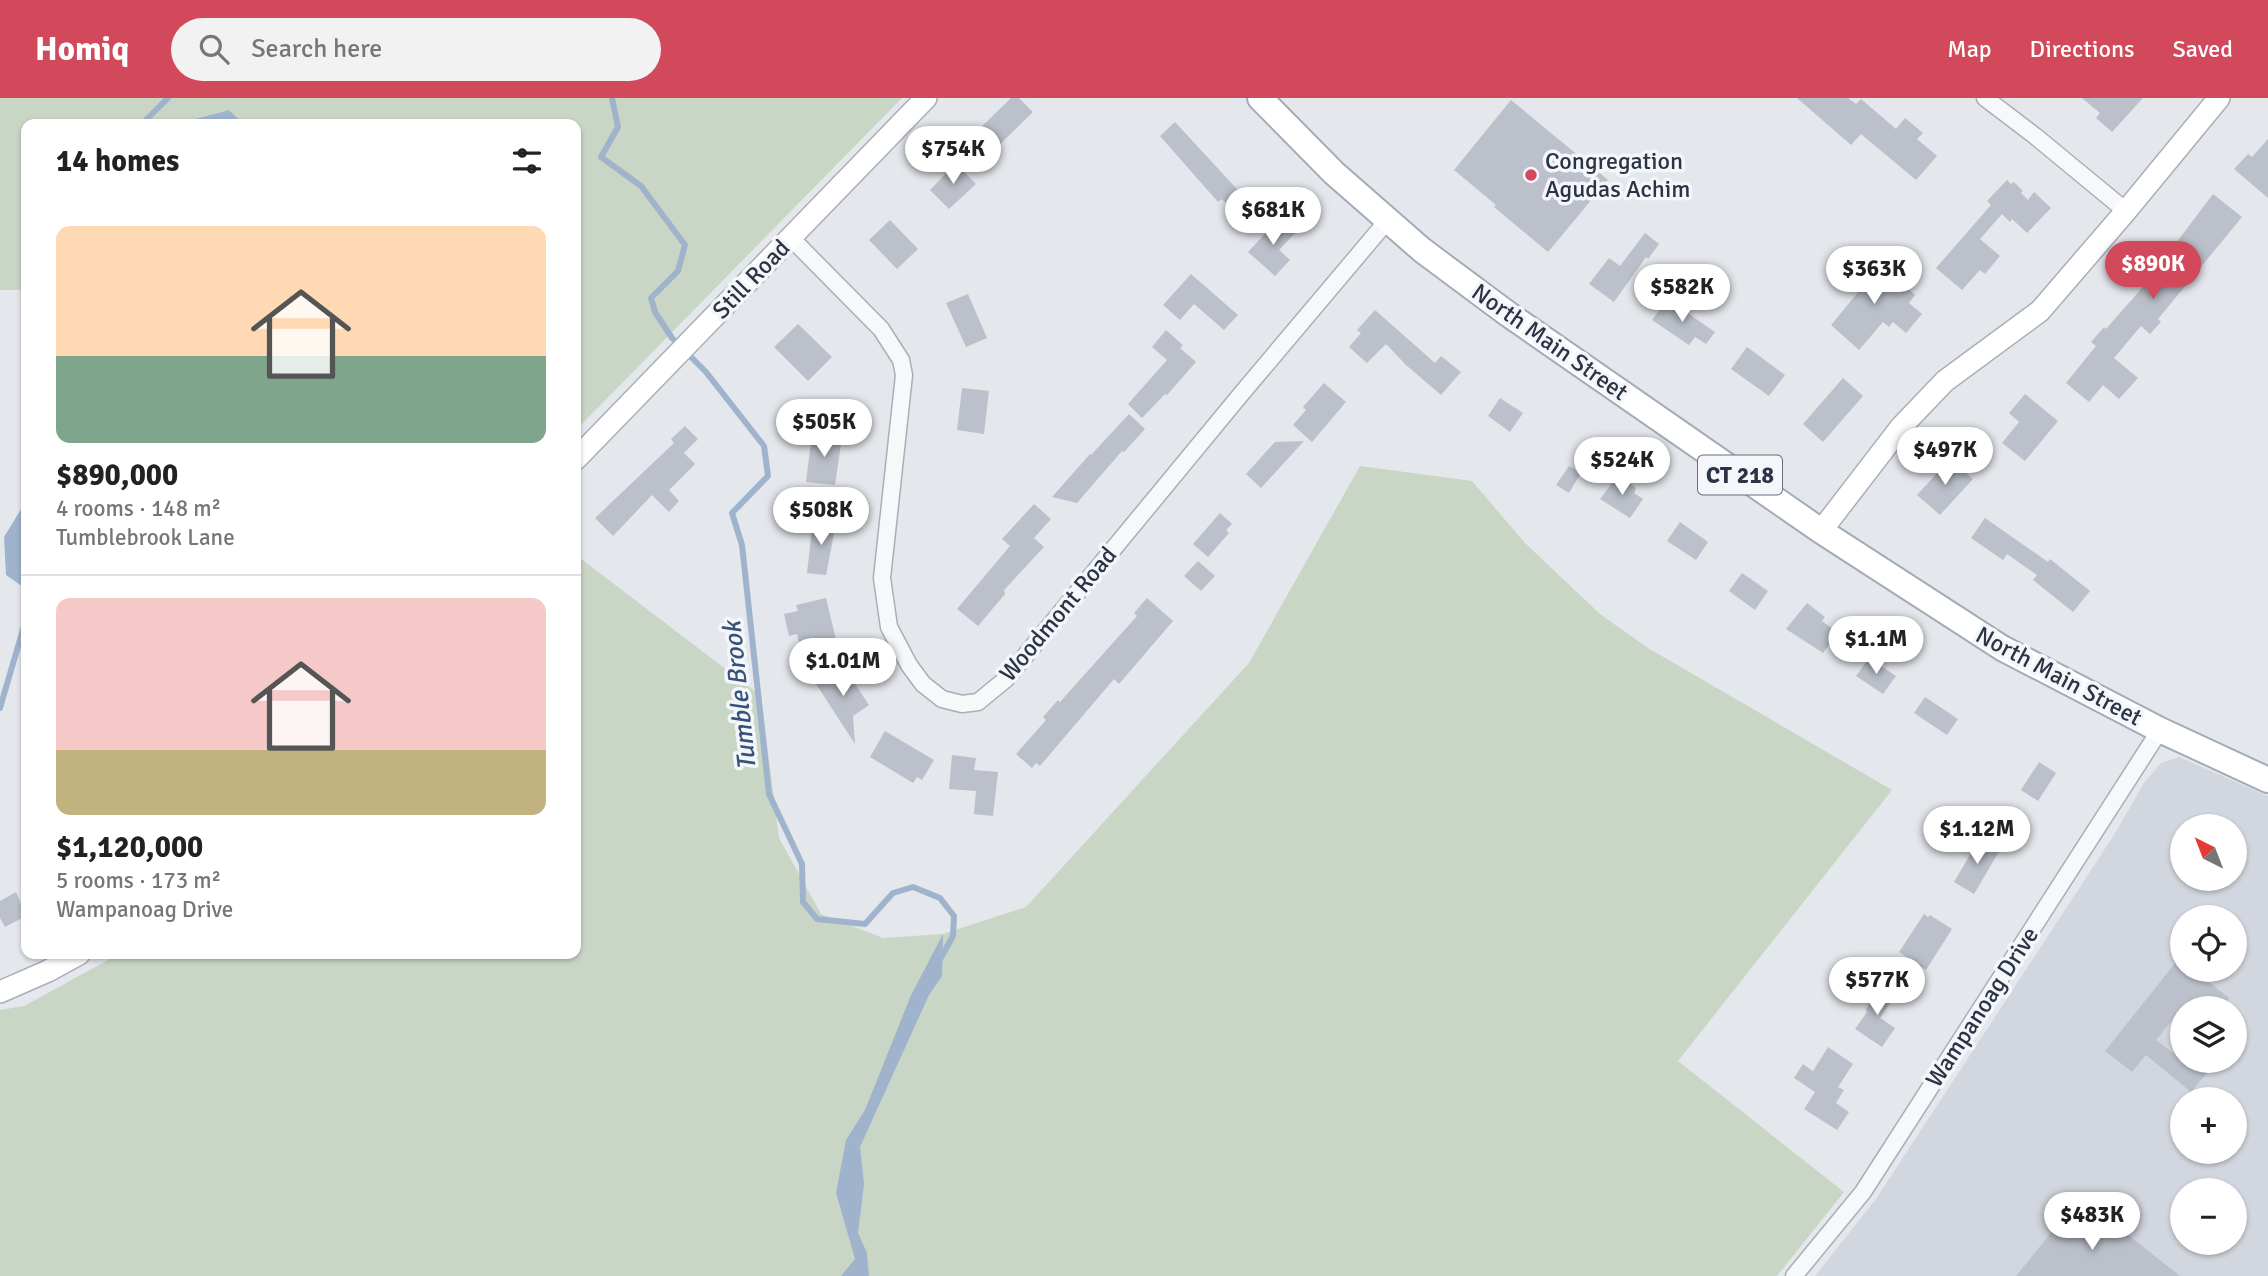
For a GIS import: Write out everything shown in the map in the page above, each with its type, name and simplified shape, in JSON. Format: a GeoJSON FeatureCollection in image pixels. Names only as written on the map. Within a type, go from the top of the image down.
{"type":"FeatureCollection","features":[{"type":"Feature","properties":{"kind":"main road","name":"North Main Street"},"geometry":{"type":"LineString","coordinates":[[1260,98],[1324,163],[1387,221],[1508,314],[1821,531],[2002,648],[2160,730],[2268,780]]}},
{"type":"Feature","properties":{"kind":"street","name":"Still Road"},"geometry":{"type":"LineString","coordinates":[[581,455],[926,98]]}},
{"type":"Feature","properties":{"kind":"street"},"geometry":{"type":"LineString","coordinates":[[1985,98],[2126,211]]}},
{"type":"Feature","properties":{"kind":"street"},"geometry":{"type":"LineString","coordinates":[[1821,531],[1901,427],[1945,381],[2040,311],[2219,98]]}},
{"type":"Feature","properties":{"kind":"street","name":"Woodmont Road"},"geometry":{"type":"LineString","coordinates":[[790,238],[881,329],[901,360],[904,375],[882,578],[889,627],[909,665],[923,684],[942,699],[962,704],[978,702],[1006,679],[1387,221]]}},
{"type":"Feature","properties":{"kind":"street","name":"Wampanoag Drive"},"geometry":{"type":"LineString","coordinates":[[1794,1276],[1863,1192],[2160,730]]}},
{"type":"Feature","properties":{"kind":"street"},"geometry":{"type":"LineString","coordinates":[[0,992],[70,959]]}},
{"type":"Feature","properties":{"kind":"shaded area"},"geometry":{"type":"Polygon","coordinates":[[[2179,757],[2268,796],[2268,1276],[1815,1276],[1876,1199],[2114,835],[2144,783],[2161,763],[2179,757]]]}},
{"type":"Feature","properties":{"kind":"green space"},"geometry":{"type":"Polygon","coordinates":[[[0,98],[902,98],[581,425],[581,119],[239,119],[229,110],[195,119],[21,119],[21,290],[0,290],[0,98]]]}},
{"type":"Feature","properties":{"kind":"green space"},"geometry":{"type":"Polygon","coordinates":[[[1360,466],[1472,481],[1525,543],[1600,614],[1648,648],[1892,790],[1678,1061],[1844,1192],[1777,1276],[0,1276],[0,1010],[24,1006],[110,959],[581,959],[581,559],[761,696],[779,838],[821,914],[883,938],[943,934],[1026,907],[1249,663],[1360,466]]]}},
{"type":"Feature","properties":{"kind":"water"},"geometry":{"type":"Polygon","coordinates":[[[229,110],[239,119],[195,119],[229,110]]]}},
{"type":"Feature","properties":{"kind":"water"},"geometry":{"type":"Polygon","coordinates":[[[21,509],[21,586],[6,575],[4,537],[21,509]]]}},
{"type":"Feature","properties":{"kind":"water"},"geometry":{"type":"Polygon","coordinates":[[[943,934],[942,976],[929,995],[860,1147],[864,1184],[858,1233],[867,1253],[869,1276],[841,1276],[855,1259],[836,1193],[846,1140],[865,1110],[911,995],[943,934]]]}},
{"type":"Feature","properties":{"kind":"building"},"geometry":{"type":"Polygon","coordinates":[[[1011,98],[1019,98],[1033,112],[991,153],[973,135],[1011,98]]]}},
{"type":"Feature","properties":{"kind":"building"},"geometry":{"type":"Polygon","coordinates":[[[1797,98],[1848,98],[1856,104],[1861,99],[1896,129],[1905,118],[1923,133],[1917,139],[1937,156],[1916,180],[1861,134],[1851,145],[1797,98]]]}},
{"type":"Feature","properties":{"kind":"building"},"geometry":{"type":"Polygon","coordinates":[[[2082,98],[2143,98],[2112,132],[2096,118],[2100,113],[2082,98]]]}},
{"type":"Feature","properties":{"kind":"building","name":"Congregation Agudas Achim"},"geometry":{"type":"Polygon","coordinates":[[[1511,100],[1608,180],[1548,252],[1454,170],[1511,100]]]}},
{"type":"Feature","properties":{"kind":"building"},"geometry":{"type":"Polygon","coordinates":[[[1175,122],[1248,201],[1236,213],[1222,199],[1218,202],[1160,136],[1175,122]]]}},
{"type":"Feature","properties":{"kind":"building"},"geometry":{"type":"Polygon","coordinates":[[[2268,139],[2268,198],[2234,169],[2248,154],[2252,157],[2268,139]]]}},
{"type":"Feature","properties":{"kind":"building"},"geometry":{"type":"Polygon","coordinates":[[[956,163],[976,184],[949,209],[930,190],[956,163]]]}},
{"type":"Feature","properties":{"kind":"building"},"geometry":{"type":"Polygon","coordinates":[[[2007,180],[2011,184],[2014,182],[2028,200],[2034,192],[2051,208],[2027,233],[2002,214],[1980,239],[2000,256],[1985,274],[1980,270],[1962,290],[1936,268],[1991,205],[1987,201],[2007,180]]]}},
{"type":"Feature","properties":{"kind":"building"},"geometry":{"type":"Polygon","coordinates":[[[2213,194],[2242,217],[2158,319],[2161,322],[2150,334],[2141,326],[2114,358],[2138,378],[2119,399],[2103,385],[2089,402],[2066,383],[2096,346],[2091,342],[2149,280],[2146,276],[2176,243],[2213,194]]]}},
{"type":"Feature","properties":{"kind":"building"},"geometry":{"type":"Polygon","coordinates":[[[1280,218],[1296,232],[1279,250],[1290,260],[1275,276],[1248,252],[1280,218]]]}},
{"type":"Feature","properties":{"kind":"building"},"geometry":{"type":"Polygon","coordinates":[[[890,220],[918,249],[897,269],[869,240],[890,220]]]}},
{"type":"Feature","properties":{"kind":"building"},"geometry":{"type":"Polygon","coordinates":[[[1645,233],[1659,244],[1648,259],[1646,257],[1614,302],[1589,284],[1609,258],[1620,266],[1645,233]]]}},
{"type":"Feature","properties":{"kind":"building"},"geometry":{"type":"Polygon","coordinates":[[[1859,258],[1898,292],[1904,285],[1915,295],[1909,303],[1922,314],[1906,333],[1893,322],[1889,327],[1883,322],[1859,350],[1831,325],[1859,291],[1843,277],[1859,258]]]}},
{"type":"Feature","properties":{"kind":"building"},"geometry":{"type":"Polygon","coordinates":[[[1191,274],[1238,315],[1224,330],[1194,304],[1180,320],[1163,305],[1191,274]]]}},
{"type":"Feature","properties":{"kind":"building"},"geometry":{"type":"Polygon","coordinates":[[[968,294],[987,338],[966,347],[946,303],[968,294]]]}},
{"type":"Feature","properties":{"kind":"building"},"geometry":{"type":"Polygon","coordinates":[[[1667,299],[1715,332],[1706,344],[1695,337],[1689,345],[1652,320],[1667,299]]]}},
{"type":"Feature","properties":{"kind":"building"},"geometry":{"type":"Polygon","coordinates":[[[1375,310],[1435,363],[1441,356],[1461,372],[1441,395],[1386,344],[1367,363],[1349,347],[1361,333],[1357,330],[1375,310]]]}},
{"type":"Feature","properties":{"kind":"building"},"geometry":{"type":"Polygon","coordinates":[[[798,324],[832,357],[808,381],[774,347],[798,324]]]}},
{"type":"Feature","properties":{"kind":"building"},"geometry":{"type":"Polygon","coordinates":[[[1166,330],[1183,345],[1180,348],[1196,362],[1142,418],[1128,404],[1167,360],[1152,347],[1166,330]]]}},
{"type":"Feature","properties":{"kind":"building"},"geometry":{"type":"Polygon","coordinates":[[[1747,347],[1785,375],[1769,396],[1731,369],[1747,347]]]}},
{"type":"Feature","properties":{"kind":"building"},"geometry":{"type":"Polygon","coordinates":[[[1843,378],[1863,396],[1823,442],[1803,424],[1843,378]]]}},
{"type":"Feature","properties":{"kind":"building"},"geometry":{"type":"Polygon","coordinates":[[[1324,383],[1346,402],[1312,442],[1293,425],[1306,410],[1303,407],[1324,383]]]}},
{"type":"Feature","properties":{"kind":"building"},"geometry":{"type":"Polygon","coordinates":[[[962,388],[989,391],[984,434],[957,430],[962,388]]]}},
{"type":"Feature","properties":{"kind":"building"},"geometry":{"type":"Polygon","coordinates":[[[2025,394],[2058,421],[2025,461],[2002,443],[2019,422],[2009,413],[2025,394]]]}},
{"type":"Feature","properties":{"kind":"building"},"geometry":{"type":"Polygon","coordinates":[[[1500,398],[1523,413],[1510,432],[1488,416],[1500,398]]]}},
{"type":"Feature","properties":{"kind":"building"},"geometry":{"type":"Polygon","coordinates":[[[1129,414],[1145,429],[1077,503],[1052,497],[1090,454],[1129,414]]]}},
{"type":"Feature","properties":{"kind":"building"},"geometry":{"type":"Polygon","coordinates":[[[685,426],[698,439],[684,453],[695,464],[669,490],[679,501],[669,512],[652,495],[613,536],[595,518],[674,443],[671,439],[685,426]]]}},
{"type":"Feature","properties":{"kind":"building"},"geometry":{"type":"Polygon","coordinates":[[[812,434],[842,437],[835,485],[806,482],[812,434]]]}},
{"type":"Feature","properties":{"kind":"building"},"geometry":{"type":"Polygon","coordinates":[[[1304,441],[1261,488],[1246,474],[1275,442],[1304,441]]]}},
{"type":"Feature","properties":{"kind":"building"},"geometry":{"type":"Polygon","coordinates":[[[1950,459],[1973,479],[1940,515],[1917,495],[1950,459]]]}},
{"type":"Feature","properties":{"kind":"building"},"geometry":{"type":"Polygon","coordinates":[[[1569,466],[1581,473],[1569,493],[1556,485],[1569,466]]]}},
{"type":"Feature","properties":{"kind":"building"},"geometry":{"type":"Polygon","coordinates":[[[1618,475],[1636,488],[1634,493],[1643,499],[1630,518],[1600,499],[1618,475]]]}},
{"type":"Feature","properties":{"kind":"building"},"geometry":{"type":"Polygon","coordinates":[[[1034,504],[1051,519],[1034,538],[1044,547],[1004,590],[1005,594],[978,626],[957,609],[1010,546],[1002,539],[1034,504]]]}},
{"type":"Feature","properties":{"kind":"building"},"geometry":{"type":"Polygon","coordinates":[[[1220,513],[1232,524],[1226,530],[1229,533],[1208,557],[1193,544],[1220,513]]]}},
{"type":"Feature","properties":{"kind":"building"},"geometry":{"type":"Polygon","coordinates":[[[1985,518],[2048,562],[2050,559],[2090,591],[2073,612],[2033,580],[2037,575],[2007,554],[2003,560],[1971,538],[1985,518]]]}},
{"type":"Feature","properties":{"kind":"building"},"geometry":{"type":"Polygon","coordinates":[[[813,520],[836,523],[826,575],[807,573],[813,520]]]}},
{"type":"Feature","properties":{"kind":"building"},"geometry":{"type":"Polygon","coordinates":[[[1680,522],[1708,542],[1696,560],[1667,541],[1680,522]]]}},
{"type":"Feature","properties":{"kind":"building"},"geometry":{"type":"Polygon","coordinates":[[[1198,561],[1215,576],[1201,591],[1184,576],[1198,561]]]}},
{"type":"Feature","properties":{"kind":"building"},"geometry":{"type":"Polygon","coordinates":[[[1742,573],[1768,591],[1755,610],[1729,591],[1742,573]]]}},
{"type":"Feature","properties":{"kind":"building"},"geometry":{"type":"Polygon","coordinates":[[[826,598],[838,648],[802,656],[797,634],[789,636],[784,614],[798,611],[796,605],[826,598]]]}},
{"type":"Feature","properties":{"kind":"building"},"geometry":{"type":"Polygon","coordinates":[[[1147,598],[1173,621],[1119,684],[1114,679],[1040,766],[1036,763],[1032,768],[1016,754],[1046,720],[1043,717],[1058,700],[1060,702],[1137,616],[1134,613],[1147,598]]]}},
{"type":"Feature","properties":{"kind":"building"},"geometry":{"type":"Polygon","coordinates":[[[1807,603],[1825,617],[1822,621],[1838,633],[1823,653],[1786,629],[1807,603]]]}},
{"type":"Feature","properties":{"kind":"building"},"geometry":{"type":"Polygon","coordinates":[[[1869,658],[1896,676],[1883,694],[1856,676],[1869,658]]]}},
{"type":"Feature","properties":{"kind":"building"},"geometry":{"type":"Polygon","coordinates":[[[843,666],[869,705],[853,716],[855,744],[816,684],[843,666]]]}},
{"type":"Feature","properties":{"kind":"building"},"geometry":{"type":"Polygon","coordinates":[[[1925,697],[1958,719],[1947,735],[1914,713],[1925,697]]]}},
{"type":"Feature","properties":{"kind":"building"},"geometry":{"type":"Polygon","coordinates":[[[885,731],[934,760],[922,780],[917,777],[913,783],[870,757],[885,731]]]}},
{"type":"Feature","properties":{"kind":"building"},"geometry":{"type":"Polygon","coordinates":[[[952,755],[976,758],[974,770],[998,772],[993,816],[974,814],[976,791],[949,789],[952,755]]]}},
{"type":"Feature","properties":{"kind":"building"},"geometry":{"type":"Polygon","coordinates":[[[2039,762],[2056,773],[2038,801],[2021,790],[2039,762]]]}},
{"type":"Feature","properties":{"kind":"building"},"geometry":{"type":"Polygon","coordinates":[[[1980,838],[2000,850],[1974,894],[1954,882],[1980,838]]]}},
{"type":"Feature","properties":{"kind":"building"},"geometry":{"type":"Polygon","coordinates":[[[16,892],[21,904],[21,919],[5,927],[0,918],[0,901],[16,892]]]}},
{"type":"Feature","properties":{"kind":"building"},"geometry":{"type":"Polygon","coordinates":[[[1924,914],[1952,929],[1926,970],[1899,952],[1924,914]]]}},
{"type":"Feature","properties":{"kind":"building"},"geometry":{"type":"Polygon","coordinates":[[[2170,970],[2170,982],[2209,982],[2226,996],[2170,996],[2170,1023],[2156,1040],[2170,1051],[2170,1073],[2207,1073],[2195,1087],[2185,1087],[2146,1055],[2132,1072],[2105,1051],[2170,970]]]}},
{"type":"Feature","properties":{"kind":"building"},"geometry":{"type":"Polygon","coordinates":[[[1877,984],[1895,996],[1880,1018],[1895,1028],[1882,1047],[1855,1029],[1867,1012],[1871,1002],[1867,999],[1877,984]]]}},
{"type":"Feature","properties":{"kind":"building"},"geometry":{"type":"Polygon","coordinates":[[[1828,1047],[1853,1064],[1838,1087],[1844,1090],[1836,1103],[1849,1112],[1837,1130],[1804,1109],[1815,1092],[1794,1078],[1803,1064],[1813,1071],[1828,1047]]]}},
{"type":"Feature","properties":{"kind":"building"},"geometry":{"type":"Polygon","coordinates":[[[2073,1206],[2101,1228],[2108,1219],[2180,1276],[2016,1276],[2073,1206]]]}},
{"type":"Feature","properties":{"kind":"waterway"},"geometry":{"type":"LineString","coordinates":[[147,119],[168,98]]}},
{"type":"Feature","properties":{"kind":"waterway","name":"Tumble Brook"},"geometry":{"type":"LineString","coordinates":[[612,98],[618,127],[601,157],[641,186],[685,245],[678,271],[651,298],[655,312],[672,338],[706,372],[764,446],[768,476],[732,513],[742,545],[769,794],[802,864],[803,902],[817,919],[865,924],[893,893],[913,887],[940,898],[954,916],[953,936],[939,961]]}},
{"type":"Feature","properties":{"kind":"waterway"},"geometry":{"type":"LineString","coordinates":[[0,708],[21,636]]}},
{"type":"Feature","properties":{"kind":"place","name":"Congregation Agudas Achim"},"geometry":{"type":"Point","coordinates":[1531,175]}}]}
